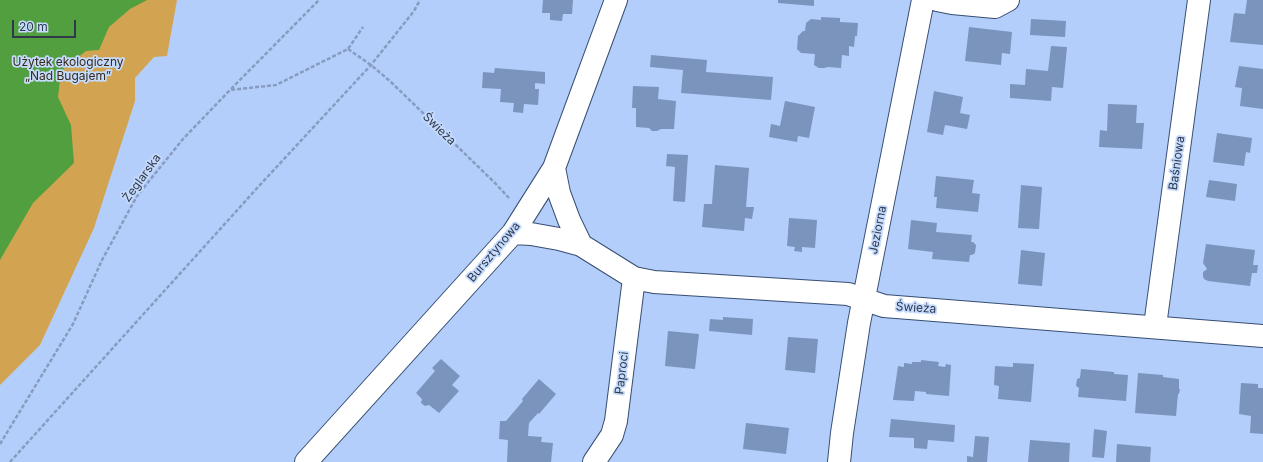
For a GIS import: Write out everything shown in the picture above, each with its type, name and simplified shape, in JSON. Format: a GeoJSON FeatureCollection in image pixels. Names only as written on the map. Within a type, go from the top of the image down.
{"type":"FeatureCollection","features":[{"type":"Feature","properties":{"kind":"street","name":"Bursztynowa"},"geometry":{"type":"LineString","coordinates":[[306,462],[518,224],[554,168],[616,0]]}},
{"type":"Feature","properties":{"kind":"street","name":"Jeziorna"},"geometry":{"type":"LineString","coordinates":[[839,462],[859,323],[923,0]]}},
{"type":"Feature","properties":{"kind":"street"},"geometry":{"type":"LineString","coordinates":[[936,0],[995,7],[1008,0]]}},
{"type":"Feature","properties":{"kind":"street","name":"Baśniowa"},"geometry":{"type":"LineString","coordinates":[[1155,326],[1199,0]]}},
{"type":"Feature","properties":{"kind":"street"},"geometry":{"type":"LineString","coordinates":[[554,168],[561,200],[581,245]]}},
{"type":"Feature","properties":{"kind":"street","name":"Świeża"},"geometry":{"type":"LineString","coordinates":[[518,224],[538,236],[581,245],[634,278],[654,282],[848,294],[884,306],[1155,326],[1263,336]]}},
{"type":"Feature","properties":{"kind":"street","name":"Paproci"},"geometry":{"type":"LineString","coordinates":[[594,462],[612,435],[616,421],[634,278]]}},
{"type":"Feature","properties":{"kind":"path","name":"Żeglarska"},"geometry":{"type":"LineString","coordinates":[[0,444],[73,324],[102,260],[137,196],[183,139],[319,0]]}},
{"type":"Feature","properties":{"kind":"path"},"geometry":{"type":"LineString","coordinates":[[10,462],[259,186],[371,65],[414,10],[420,0]]}},
{"type":"Feature","properties":{"kind":"path"},"geometry":{"type":"LineString","coordinates":[[230,90],[276,85],[348,49],[363,27]]}},
{"type":"Feature","properties":{"kind":"path","name":"Świeża"},"geometry":{"type":"LineString","coordinates":[[348,49],[371,65],[391,82],[495,183],[518,224]]}},
{"type":"Feature","properties":{"kind":"green space","name":"Użytek ekologiczny „Nad Bugajem”"},"geometry":{"type":"Polygon","coordinates":[[[0,0],[177,0],[167,56],[154,57],[135,78],[135,101],[94,228],[40,345],[0,385],[0,0]]]}},
{"type":"Feature","properties":{"kind":"shaded area"},"geometry":{"type":"Polygon","coordinates":[[[0,0],[147,0],[130,9],[109,27],[99,50],[86,51],[61,71],[58,97],[71,125],[74,163],[33,203],[0,260],[0,0]]]}},
{"type":"Feature","properties":{"kind":"building"},"geometry":{"type":"Polygon","coordinates":[[[543,0],[573,0],[572,14],[563,14],[562,21],[550,20],[550,13],[542,13],[543,0]]]}},
{"type":"Feature","properties":{"kind":"building"},"geometry":{"type":"Polygon","coordinates":[[[778,0],[814,0],[814,6],[778,3],[778,0]]]}},
{"type":"Feature","properties":{"kind":"building"},"geometry":{"type":"Polygon","coordinates":[[[1247,0],[1263,0],[1263,45],[1230,42],[1234,13],[1245,14],[1247,0]]]}},
{"type":"Feature","properties":{"kind":"building"},"geometry":{"type":"Polygon","coordinates":[[[821,17],[840,18],[840,22],[858,23],[854,47],[849,46],[849,56],[842,55],[841,68],[819,68],[814,65],[815,54],[801,53],[797,49],[798,36],[805,31],[806,23],[811,19],[821,20],[821,17]]]}},
{"type":"Feature","properties":{"kind":"building"},"geometry":{"type":"Polygon","coordinates":[[[1031,19],[1066,21],[1065,37],[1030,35],[1031,19]]]}},
{"type":"Feature","properties":{"kind":"building"},"geometry":{"type":"Polygon","coordinates":[[[969,27],[1012,32],[1010,54],[1002,53],[1001,65],[965,61],[969,27]]]}},
{"type":"Feature","properties":{"kind":"building"},"geometry":{"type":"Polygon","coordinates":[[[1051,46],[1067,47],[1063,88],[1052,87],[1051,101],[1010,98],[1010,84],[1025,85],[1026,69],[1048,71],[1051,46]]]}},
{"type":"Feature","properties":{"kind":"building"},"geometry":{"type":"Polygon","coordinates":[[[651,55],[707,60],[706,72],[773,77],[771,100],[681,93],[683,70],[650,67],[651,55]]]}},
{"type":"Feature","properties":{"kind":"building"},"geometry":{"type":"Polygon","coordinates":[[[1239,66],[1263,69],[1263,109],[1240,106],[1242,88],[1235,87],[1239,66]]]}},
{"type":"Feature","properties":{"kind":"building"},"geometry":{"type":"Polygon","coordinates":[[[495,68],[545,72],[545,84],[535,83],[535,89],[539,89],[538,105],[524,104],[523,113],[513,112],[514,103],[500,102],[501,89],[482,88],[483,72],[494,73],[495,68]]]}},
{"type":"Feature","properties":{"kind":"building"},"geometry":{"type":"Polygon","coordinates":[[[633,86],[659,87],[658,99],[676,101],[674,129],[652,131],[649,128],[636,127],[636,108],[632,108],[633,86]]]}},
{"type":"Feature","properties":{"kind":"building"},"geometry":{"type":"Polygon","coordinates":[[[934,91],[963,97],[960,113],[970,115],[967,129],[945,125],[943,135],[927,132],[934,91]]]}},
{"type":"Feature","properties":{"kind":"building"},"geometry":{"type":"Polygon","coordinates":[[[785,101],[815,107],[809,138],[798,136],[797,142],[769,137],[771,124],[780,126],[785,101]]]}},
{"type":"Feature","properties":{"kind":"building"},"geometry":{"type":"Polygon","coordinates":[[[1108,104],[1137,105],[1136,123],[1144,123],[1142,149],[1099,147],[1100,130],[1107,131],[1108,104]]]}},
{"type":"Feature","properties":{"kind":"building"},"geometry":{"type":"Polygon","coordinates":[[[1217,133],[1252,138],[1250,153],[1246,152],[1244,166],[1213,162],[1217,133]]]}},
{"type":"Feature","properties":{"kind":"building"},"geometry":{"type":"Polygon","coordinates":[[[667,154],[688,155],[685,202],[673,201],[675,167],[666,166],[667,154]]]}},
{"type":"Feature","properties":{"kind":"building"},"geometry":{"type":"Polygon","coordinates":[[[715,165],[749,168],[746,207],[754,207],[752,219],[745,218],[744,231],[702,227],[704,204],[712,204],[715,165]]]}},
{"type":"Feature","properties":{"kind":"building"},"geometry":{"type":"Polygon","coordinates":[[[936,176],[974,180],[972,193],[980,194],[978,212],[936,208],[937,197],[934,197],[936,176]]]}},
{"type":"Feature","properties":{"kind":"building"},"geometry":{"type":"Polygon","coordinates":[[[1209,180],[1237,184],[1235,201],[1206,197],[1209,180]]]}},
{"type":"Feature","properties":{"kind":"building"},"geometry":{"type":"Polygon","coordinates":[[[1021,185],[1042,187],[1039,229],[1018,228],[1021,185]]]}},
{"type":"Feature","properties":{"kind":"building"},"geometry":{"type":"Polygon","coordinates":[[[789,218],[817,220],[815,248],[802,247],[802,252],[794,251],[795,247],[787,246],[789,218]]]}},
{"type":"Feature","properties":{"kind":"building"},"geometry":{"type":"Polygon","coordinates":[[[911,220],[937,223],[936,232],[972,235],[971,242],[976,245],[975,253],[970,255],[969,262],[932,259],[933,252],[908,249],[911,220]]]}},
{"type":"Feature","properties":{"kind":"building"},"geometry":{"type":"Polygon","coordinates":[[[1206,244],[1255,250],[1253,265],[1258,265],[1257,273],[1252,273],[1250,286],[1208,281],[1204,279],[1203,272],[1207,269],[1203,263],[1206,244]]]}},
{"type":"Feature","properties":{"kind":"building"},"geometry":{"type":"Polygon","coordinates":[[[1021,250],[1045,253],[1042,286],[1018,284],[1021,250]]]}},
{"type":"Feature","properties":{"kind":"building"},"geometry":{"type":"Polygon","coordinates":[[[723,317],[753,319],[752,335],[709,331],[710,319],[723,320],[723,317]]]}},
{"type":"Feature","properties":{"kind":"building"},"geometry":{"type":"Polygon","coordinates":[[[668,331],[699,334],[695,369],[665,366],[668,331]]]}},
{"type":"Feature","properties":{"kind":"building"},"geometry":{"type":"Polygon","coordinates":[[[788,337],[818,339],[815,373],[785,370],[788,337]]]}},
{"type":"Feature","properties":{"kind":"building"},"geometry":{"type":"Polygon","coordinates":[[[441,359],[460,376],[452,385],[459,391],[439,413],[429,405],[425,406],[421,403],[422,399],[416,393],[435,371],[432,368],[441,359]]]}},
{"type":"Feature","properties":{"kind":"building"},"geometry":{"type":"Polygon","coordinates":[[[921,360],[939,362],[938,366],[945,367],[946,364],[951,365],[949,396],[926,394],[926,392],[915,391],[914,401],[893,400],[898,366],[904,367],[904,363],[912,364],[912,362],[921,362],[921,360]]]}},
{"type":"Feature","properties":{"kind":"building"},"geometry":{"type":"Polygon","coordinates":[[[1013,363],[1034,364],[1031,402],[998,399],[999,386],[994,385],[995,366],[1013,367],[1013,363]]]}},
{"type":"Feature","properties":{"kind":"building"},"geometry":{"type":"Polygon","coordinates":[[[1081,369],[1114,372],[1114,374],[1128,375],[1126,401],[1078,397],[1079,388],[1076,386],[1077,379],[1080,378],[1081,369]]]}},
{"type":"Feature","properties":{"kind":"building"},"geometry":{"type":"Polygon","coordinates":[[[1138,373],[1163,375],[1163,377],[1179,379],[1180,389],[1178,394],[1176,416],[1135,413],[1138,373]]]}},
{"type":"Feature","properties":{"kind":"building"},"geometry":{"type":"Polygon","coordinates":[[[539,379],[556,394],[529,423],[528,436],[542,437],[541,442],[553,443],[551,462],[507,462],[508,440],[499,439],[500,421],[506,421],[539,379]]]}},
{"type":"Feature","properties":{"kind":"building"},"geometry":{"type":"Polygon","coordinates":[[[1241,383],[1258,384],[1258,388],[1263,388],[1263,434],[1250,433],[1251,416],[1239,414],[1241,383]]]}},
{"type":"Feature","properties":{"kind":"building"},"geometry":{"type":"Polygon","coordinates":[[[891,419],[955,425],[954,442],[928,440],[927,449],[914,448],[914,438],[889,437],[891,419]]]}},
{"type":"Feature","properties":{"kind":"building"},"geometry":{"type":"Polygon","coordinates":[[[746,423],[789,428],[786,454],[743,449],[746,423]]]}},
{"type":"Feature","properties":{"kind":"building"},"geometry":{"type":"Polygon","coordinates":[[[1094,429],[1107,431],[1104,458],[1092,457],[1094,429]]]}},
{"type":"Feature","properties":{"kind":"building"},"geometry":{"type":"Polygon","coordinates":[[[975,436],[989,437],[987,462],[967,462],[967,456],[973,457],[975,436]]]}},
{"type":"Feature","properties":{"kind":"building"},"geometry":{"type":"Polygon","coordinates":[[[1030,440],[1070,443],[1069,462],[1028,462],[1030,440]]]}},
{"type":"Feature","properties":{"kind":"building"},"geometry":{"type":"Polygon","coordinates":[[[1117,444],[1151,447],[1150,462],[1116,462],[1117,444]]]}}]}
